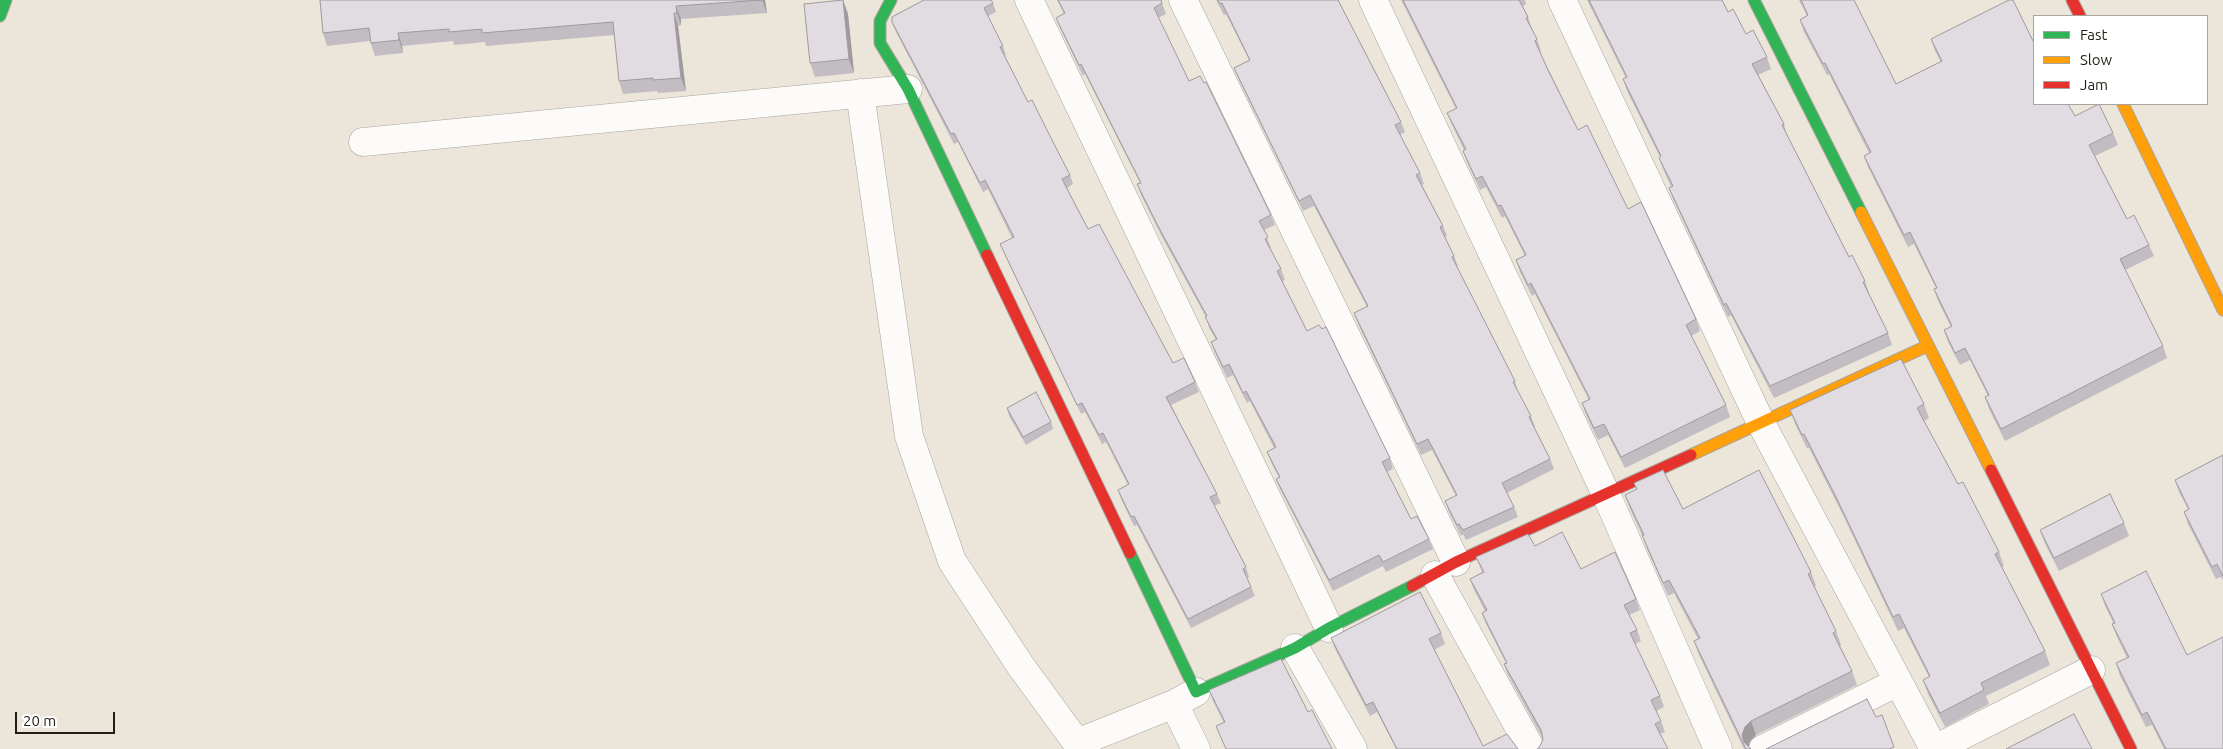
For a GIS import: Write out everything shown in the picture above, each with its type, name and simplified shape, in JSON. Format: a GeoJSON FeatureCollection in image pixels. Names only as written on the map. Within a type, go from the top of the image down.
{"type":"FeatureCollection","features":[{"type":"Feature","properties":{"kind":"main road"},"geometry":{"type":"LineString","coordinates":[[0,16],[6,0]]}},
{"type":"Feature","properties":{"kind":"main road"},"geometry":{"type":"LineString","coordinates":[[891,0],[880,21],[880,43],[908,89],[1185,698],[1295,648],[1329,628],[1446,569],[1927,346]]}},
{"type":"Feature","properties":{"kind":"main road"},"geometry":{"type":"LineString","coordinates":[[1754,0],[2131,749]]}},
{"type":"Feature","properties":{"kind":"main road"},"geometry":{"type":"LineString","coordinates":[[2072,0],[2080,15]]}},
{"type":"Feature","properties":{"kind":"main road"},"geometry":{"type":"LineString","coordinates":[[2123,105],[2223,310]]}},
{"type":"Feature","properties":{"kind":"street"},"geometry":{"type":"LineString","coordinates":[[1030,0],[1329,628]]}},
{"type":"Feature","properties":{"kind":"street"},"geometry":{"type":"LineString","coordinates":[[1183,0],[1531,749]]}},
{"type":"Feature","properties":{"kind":"street"},"geometry":{"type":"LineString","coordinates":[[1373,0],[1606,494],[1718,749]]}},
{"type":"Feature","properties":{"kind":"street"},"geometry":{"type":"LineString","coordinates":[[1562,0],[1761,423],[1935,749],[2091,670]]}},
{"type":"Feature","properties":{"kind":"street"},"geometry":{"type":"LineString","coordinates":[[363,142],[908,89]]}},
{"type":"Feature","properties":{"kind":"street"},"geometry":{"type":"LineString","coordinates":[[860,93],[908,436],[952,561],[1020,665],[1080,746],[1185,698],[1196,749]]}},
{"type":"Feature","properties":{"kind":"street"},"geometry":{"type":"LineString","coordinates":[[1295,648],[1353,749]]}},
{"type":"Feature","properties":{"kind":"street"},"geometry":{"type":"LineString","coordinates":[[1763,749],[1898,682]]}},
{"type":"Feature","properties":{"kind":"building"},"geometry":{"type":"Polygon","coordinates":[[[320,0],[762,0],[676,6],[677,13],[674,13],[681,78],[619,81],[613,22],[482,33],[482,29],[449,32],[449,29],[398,33],[399,40],[371,43],[369,28],[323,33],[320,0]]]}},
{"type":"Feature","properties":{"kind":"building"},"geometry":{"type":"Polygon","coordinates":[[[843,0],[849,59],[810,63],[804,4],[843,0]]]}},
{"type":"Feature","properties":{"kind":"building"},"geometry":{"type":"Polygon","coordinates":[[[924,0],[991,0],[993,3],[984,8],[1003,46],[1000,47],[1028,102],[1032,100],[1070,175],[1062,179],[1088,229],[1099,224],[1173,363],[1184,358],[1195,382],[1166,397],[1217,494],[1210,497],[1246,567],[1243,569],[1251,587],[1188,619],[1134,516],[1131,517],[1118,490],[1129,484],[1103,433],[1099,435],[1082,403],[1077,405],[1000,244],[1014,237],[985,180],[980,183],[954,133],[951,134],[892,22],[892,17],[924,0]]]}},
{"type":"Feature","properties":{"kind":"building"},"geometry":{"type":"Polygon","coordinates":[[[1058,0],[1161,0],[1162,3],[1154,8],[1189,81],[1200,76],[1204,83],[1206,82],[1271,215],[1259,221],[1268,237],[1265,239],[1281,269],[1277,271],[1307,331],[1319,325],[1322,329],[1326,327],[1390,458],[1382,462],[1411,519],[1417,516],[1429,539],[1383,562],[1379,555],[1329,580],[1276,479],[1280,477],[1267,452],[1276,447],[1246,391],[1243,393],[1229,364],[1223,367],[1211,342],[1217,339],[1205,317],[1207,316],[1158,226],[1137,184],[1141,183],[1056,18],[1065,13],[1058,0]]]}},
{"type":"Feature","properties":{"kind":"building"},"geometry":{"type":"Polygon","coordinates":[[[1218,0],[1338,0],[1401,122],[1395,125],[1420,173],[1416,175],[1443,226],[1440,227],[1454,256],[1452,257],[1515,381],[1513,382],[1550,459],[1502,483],[1514,507],[1463,530],[1459,524],[1457,525],[1445,501],[1457,495],[1428,439],[1417,444],[1354,313],[1368,306],[1310,195],[1299,201],[1234,68],[1250,60],[1222,3],[1220,4],[1218,0]]]}},
{"type":"Feature","properties":{"kind":"building"},"geometry":{"type":"Polygon","coordinates":[[[1403,0],[1519,0],[1528,17],[1526,18],[1537,39],[1535,41],[1548,70],[1578,130],[1587,125],[1628,209],[1641,202],[1696,319],[1686,325],[1726,405],[1621,457],[1604,424],[1594,428],[1582,403],[1590,399],[1531,283],[1528,285],[1516,260],[1526,255],[1501,205],[1498,206],[1482,176],[1476,179],[1463,151],[1466,149],[1447,113],[1457,108],[1403,0]]]}},
{"type":"Feature","properties":{"kind":"building"},"geometry":{"type":"Polygon","coordinates":[[[1589,0],[1722,0],[1728,12],[1733,9],[1746,34],[1753,30],[1767,57],[1752,64],[1784,124],[1782,125],[1849,257],[1852,255],[1888,333],[1770,386],[1726,303],[1724,305],[1669,188],[1673,186],[1659,158],[1661,156],[1623,79],[1627,77],[1589,0]]]}},
{"type":"Feature","properties":{"kind":"building"},"geometry":{"type":"Polygon","coordinates":[[[1801,0],[1854,0],[1896,84],[1942,61],[1931,39],[2009,0],[2013,0],[2033,41],[2033,105],[2069,105],[2075,116],[2099,105],[2113,133],[2089,145],[2127,219],[2134,215],[2149,245],[2120,259],[2163,346],[2001,429],[1985,397],[1989,395],[1965,348],[1955,353],[1944,330],[1952,326],[1934,289],[1937,288],[1910,232],[1904,235],[1864,156],[1871,152],[1825,63],[1823,64],[1800,20],[1808,15],[1801,0]]]}},
{"type":"Feature","properties":{"kind":"building"},"geometry":{"type":"Polygon","coordinates":[[[1901,359],[1924,404],[1917,408],[1958,484],[1963,482],[1999,552],[1995,554],[2045,651],[1981,683],[1984,690],[1940,713],[1923,680],[1930,676],[1899,614],[1893,617],[1837,499],[1790,410],[1901,359]]]}},
{"type":"Feature","properties":{"kind":"building"},"geometry":{"type":"Polygon","coordinates":[[[1036,392],[1051,422],[1023,437],[1007,408],[1036,392]]]}},
{"type":"Feature","properties":{"kind":"building"},"geometry":{"type":"Polygon","coordinates":[[[2223,455],[2223,576],[2217,564],[2212,567],[2184,512],[2189,509],[2175,480],[2223,455]]]}},
{"type":"Feature","properties":{"kind":"building"},"geometry":{"type":"Polygon","coordinates":[[[1663,470],[1683,509],[1759,470],[1811,572],[1808,574],[1836,631],[1833,633],[1852,671],[1751,721],[1745,727],[1742,735],[1744,742],[1751,749],[1746,749],[1694,641],[1700,638],[1669,580],[1663,583],[1642,535],[1644,535],[1625,495],[1637,489],[1634,483],[1663,470]]]}},
{"type":"Feature","properties":{"kind":"building"},"geometry":{"type":"Polygon","coordinates":[[[2110,494],[2124,523],[2054,558],[2040,530],[2110,494]]]}},
{"type":"Feature","properties":{"kind":"building"},"geometry":{"type":"Polygon","coordinates":[[[1562,532],[1581,569],[1615,552],[1636,599],[1624,605],[1637,630],[1630,633],[1660,696],[1651,700],[1661,721],[1655,724],[1668,749],[1537,749],[1543,739],[1541,730],[1504,664],[1507,663],[1482,613],[1487,610],[1470,579],[1484,572],[1476,557],[1528,534],[1535,546],[1562,532]]]}},
{"type":"Feature","properties":{"kind":"building"},"geometry":{"type":"Polygon","coordinates":[[[2146,571],[2187,655],[2223,637],[2223,749],[2166,749],[2147,712],[2142,715],[2116,663],[2129,657],[2112,624],[2115,623],[2101,594],[2146,571]]]}},
{"type":"Feature","properties":{"kind":"building"},"geometry":{"type":"Polygon","coordinates":[[[1420,592],[1441,633],[1429,639],[1483,746],[1507,734],[1518,749],[1397,749],[1373,702],[1366,705],[1331,638],[1420,592]]]}},
{"type":"Feature","properties":{"kind":"building"},"geometry":{"type":"Polygon","coordinates":[[[1281,659],[1308,712],[1312,710],[1332,749],[1226,749],[1216,726],[1225,722],[1209,690],[1281,659]]]}},
{"type":"Feature","properties":{"kind":"building"},"geometry":{"type":"Polygon","coordinates":[[[1867,699],[1876,717],[1882,715],[1894,747],[1889,749],[1766,749],[1867,699]]]}},
{"type":"Feature","properties":{"kind":"building"},"geometry":{"type":"Polygon","coordinates":[[[2074,714],[2092,749],[2006,749],[2074,714]]]}},
{"type":"Feature","properties":{"kind":"traffic: fast"},"geometry":{"type":"LineString","coordinates":[[0,16],[6,0]]}},
{"type":"Feature","properties":{"kind":"traffic: fast"},"geometry":{"type":"LineString","coordinates":[[891,0],[880,21],[880,43],[908,89],[987,255]]}},
{"type":"Feature","properties":{"kind":"traffic: fast"},"geometry":{"type":"LineString","coordinates":[[1754,0],[1861,212]]}},
{"type":"Feature","properties":{"kind":"traffic: fast"},"geometry":{"type":"LineString","coordinates":[[1130,553],[1196,692],[1295,648],[1329,628],[1412,586]]}},
{"type":"Feature","properties":{"kind":"traffic: slow"},"geometry":{"type":"LineString","coordinates":[[2123,105],[2223,310]]}},
{"type":"Feature","properties":{"kind":"traffic: slow"},"geometry":{"type":"LineString","coordinates":[[1861,212],[1991,470]]}},
{"type":"Feature","properties":{"kind":"traffic: slow"},"geometry":{"type":"LineString","coordinates":[[1691,455],[1927,346]]}},
{"type":"Feature","properties":{"kind":"traffic: jam"},"geometry":{"type":"LineString","coordinates":[[2072,0],[2080,15]]}},
{"type":"Feature","properties":{"kind":"traffic: jam"},"geometry":{"type":"LineString","coordinates":[[987,255],[1130,553]]}},
{"type":"Feature","properties":{"kind":"traffic: jam"},"geometry":{"type":"LineString","coordinates":[[1412,586],[1456,562],[1691,455]]}},
{"type":"Feature","properties":{"kind":"traffic: jam"},"geometry":{"type":"LineString","coordinates":[[1991,470],[2131,749]]}}]}
